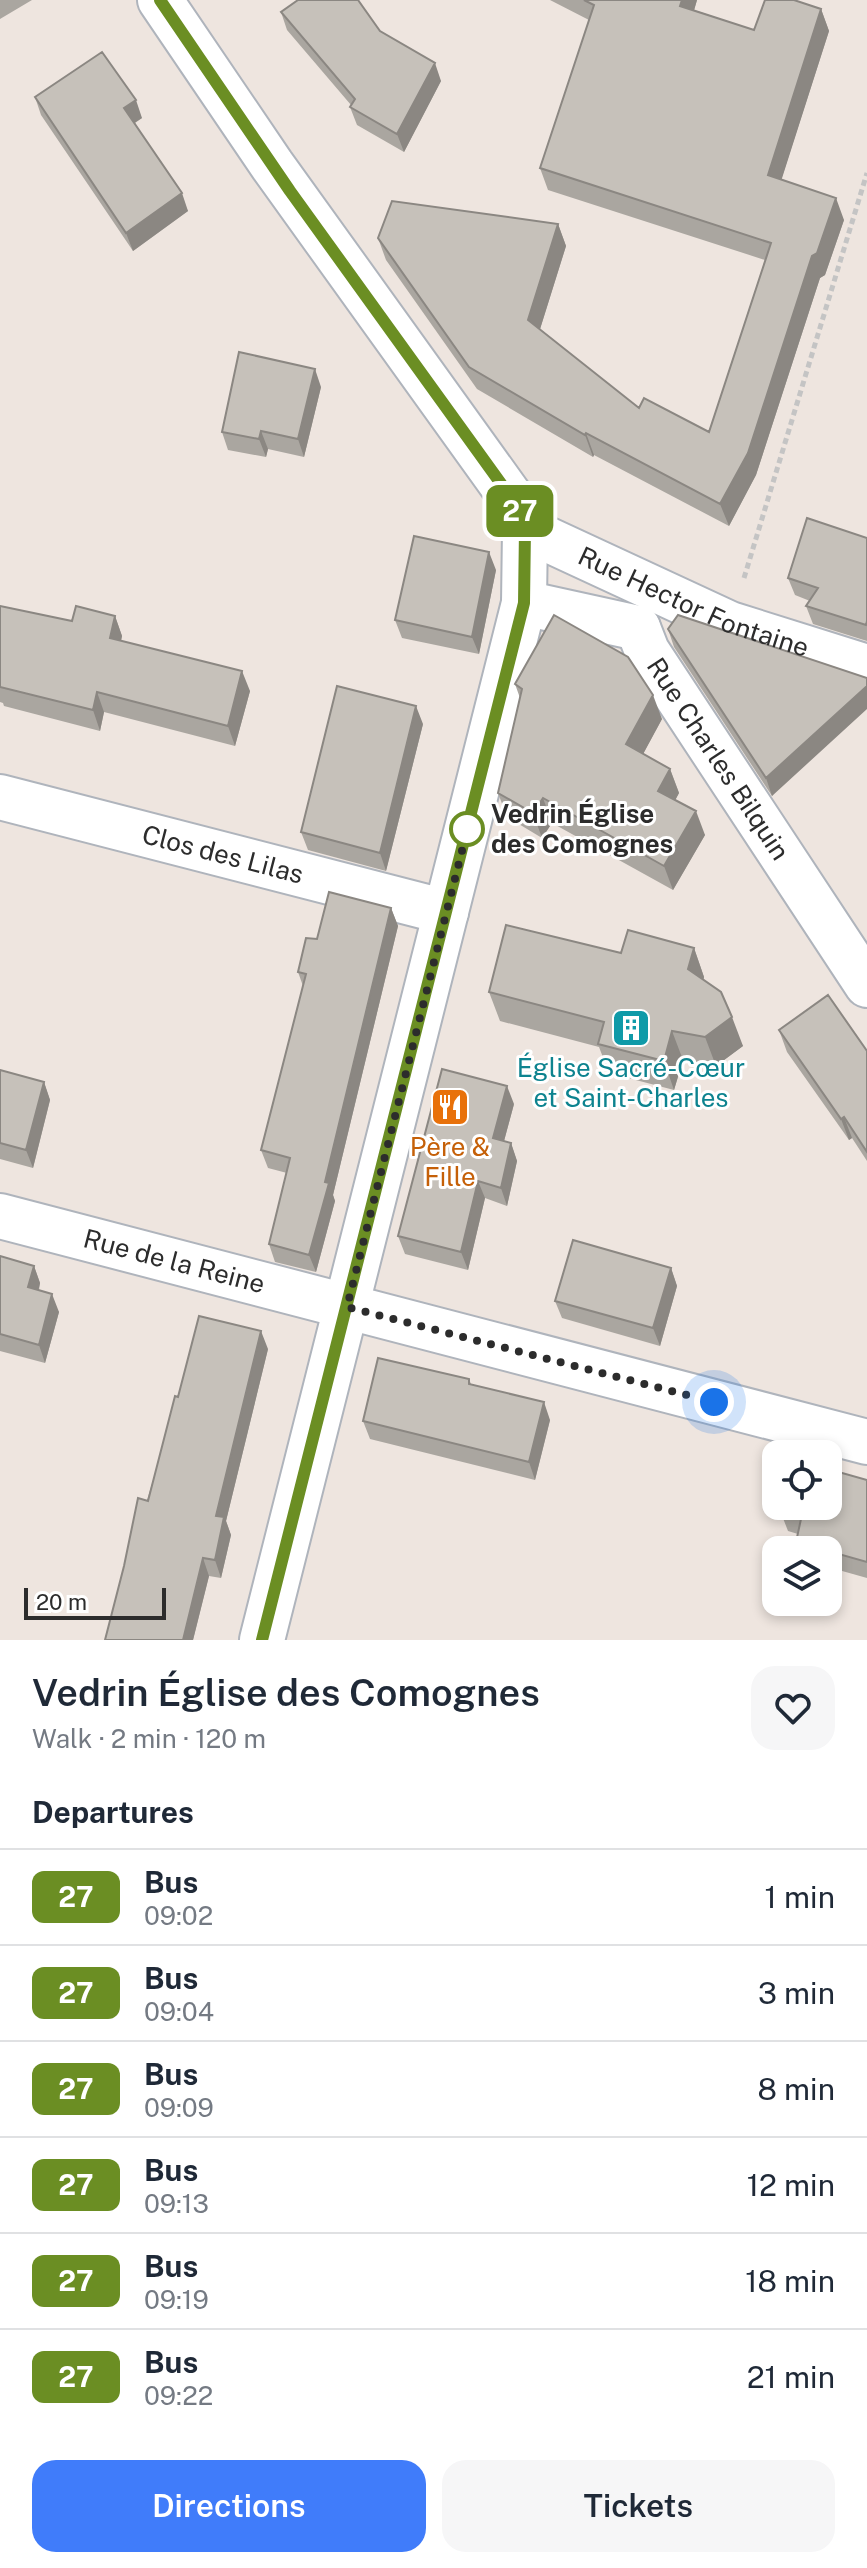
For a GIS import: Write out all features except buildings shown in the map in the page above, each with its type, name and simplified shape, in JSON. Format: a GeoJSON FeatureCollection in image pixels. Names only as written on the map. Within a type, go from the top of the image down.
{"type":"FeatureCollection","features":[{"type":"Feature","properties":{"kind":"street"},"geometry":{"type":"LineString","coordinates":[[160,0],[272,165],[520,510],[525,529],[524,603],[262,1640]]}},
{"type":"Feature","properties":{"kind":"street","name":"Rue Hector Fontaine"},"geometry":{"type":"LineString","coordinates":[[525,529],[730,624],[867,667]]}},
{"type":"Feature","properties":{"kind":"street"},"geometry":{"type":"LineString","coordinates":[[638,628],[667,595]]}},
{"type":"Feature","properties":{"kind":"street","name":"Rue Charles Bilquin"},"geometry":{"type":"LineString","coordinates":[[524,603],[638,628],[647,651],[867,985]]}},
{"type":"Feature","properties":{"kind":"street","name":"Clos des Lilas"},"geometry":{"type":"LineString","coordinates":[[0,797],[446,912]]}},
{"type":"Feature","properties":{"kind":"street","name":"Rue de la Reine"},"geometry":{"type":"LineString","coordinates":[[0,1216],[867,1442]]}},
{"type":"Feature","properties":{"kind":"path"},"geometry":{"type":"LineString","coordinates":[[730,624],[867,173]]}},
{"type":"Feature","properties":{"kind":"bus line","name":"27"},"geometry":{"type":"LineString","coordinates":[[160,0],[290,191],[520,510],[525,529],[524,603],[262,1640]]}},
{"type":"Feature","properties":{"kind":"place","name":"Vedrin Église des Comognes"},"geometry":{"type":"Point","coordinates":[467,829]}},
{"type":"Feature","properties":{"kind":"place","name":"Église Sacré-Cœur et Saint-Charles"},"geometry":{"type":"Point","coordinates":[631,1028]}},
{"type":"Feature","properties":{"kind":"place","name":"Père & Fille"},"geometry":{"type":"Point","coordinates":[450,1107]}},
{"type":"Feature","properties":{"kind":"route"},"geometry":{"type":"LineString","coordinates":[[467,829],[470,819],[347,1307],[714,1402]]}}]}
